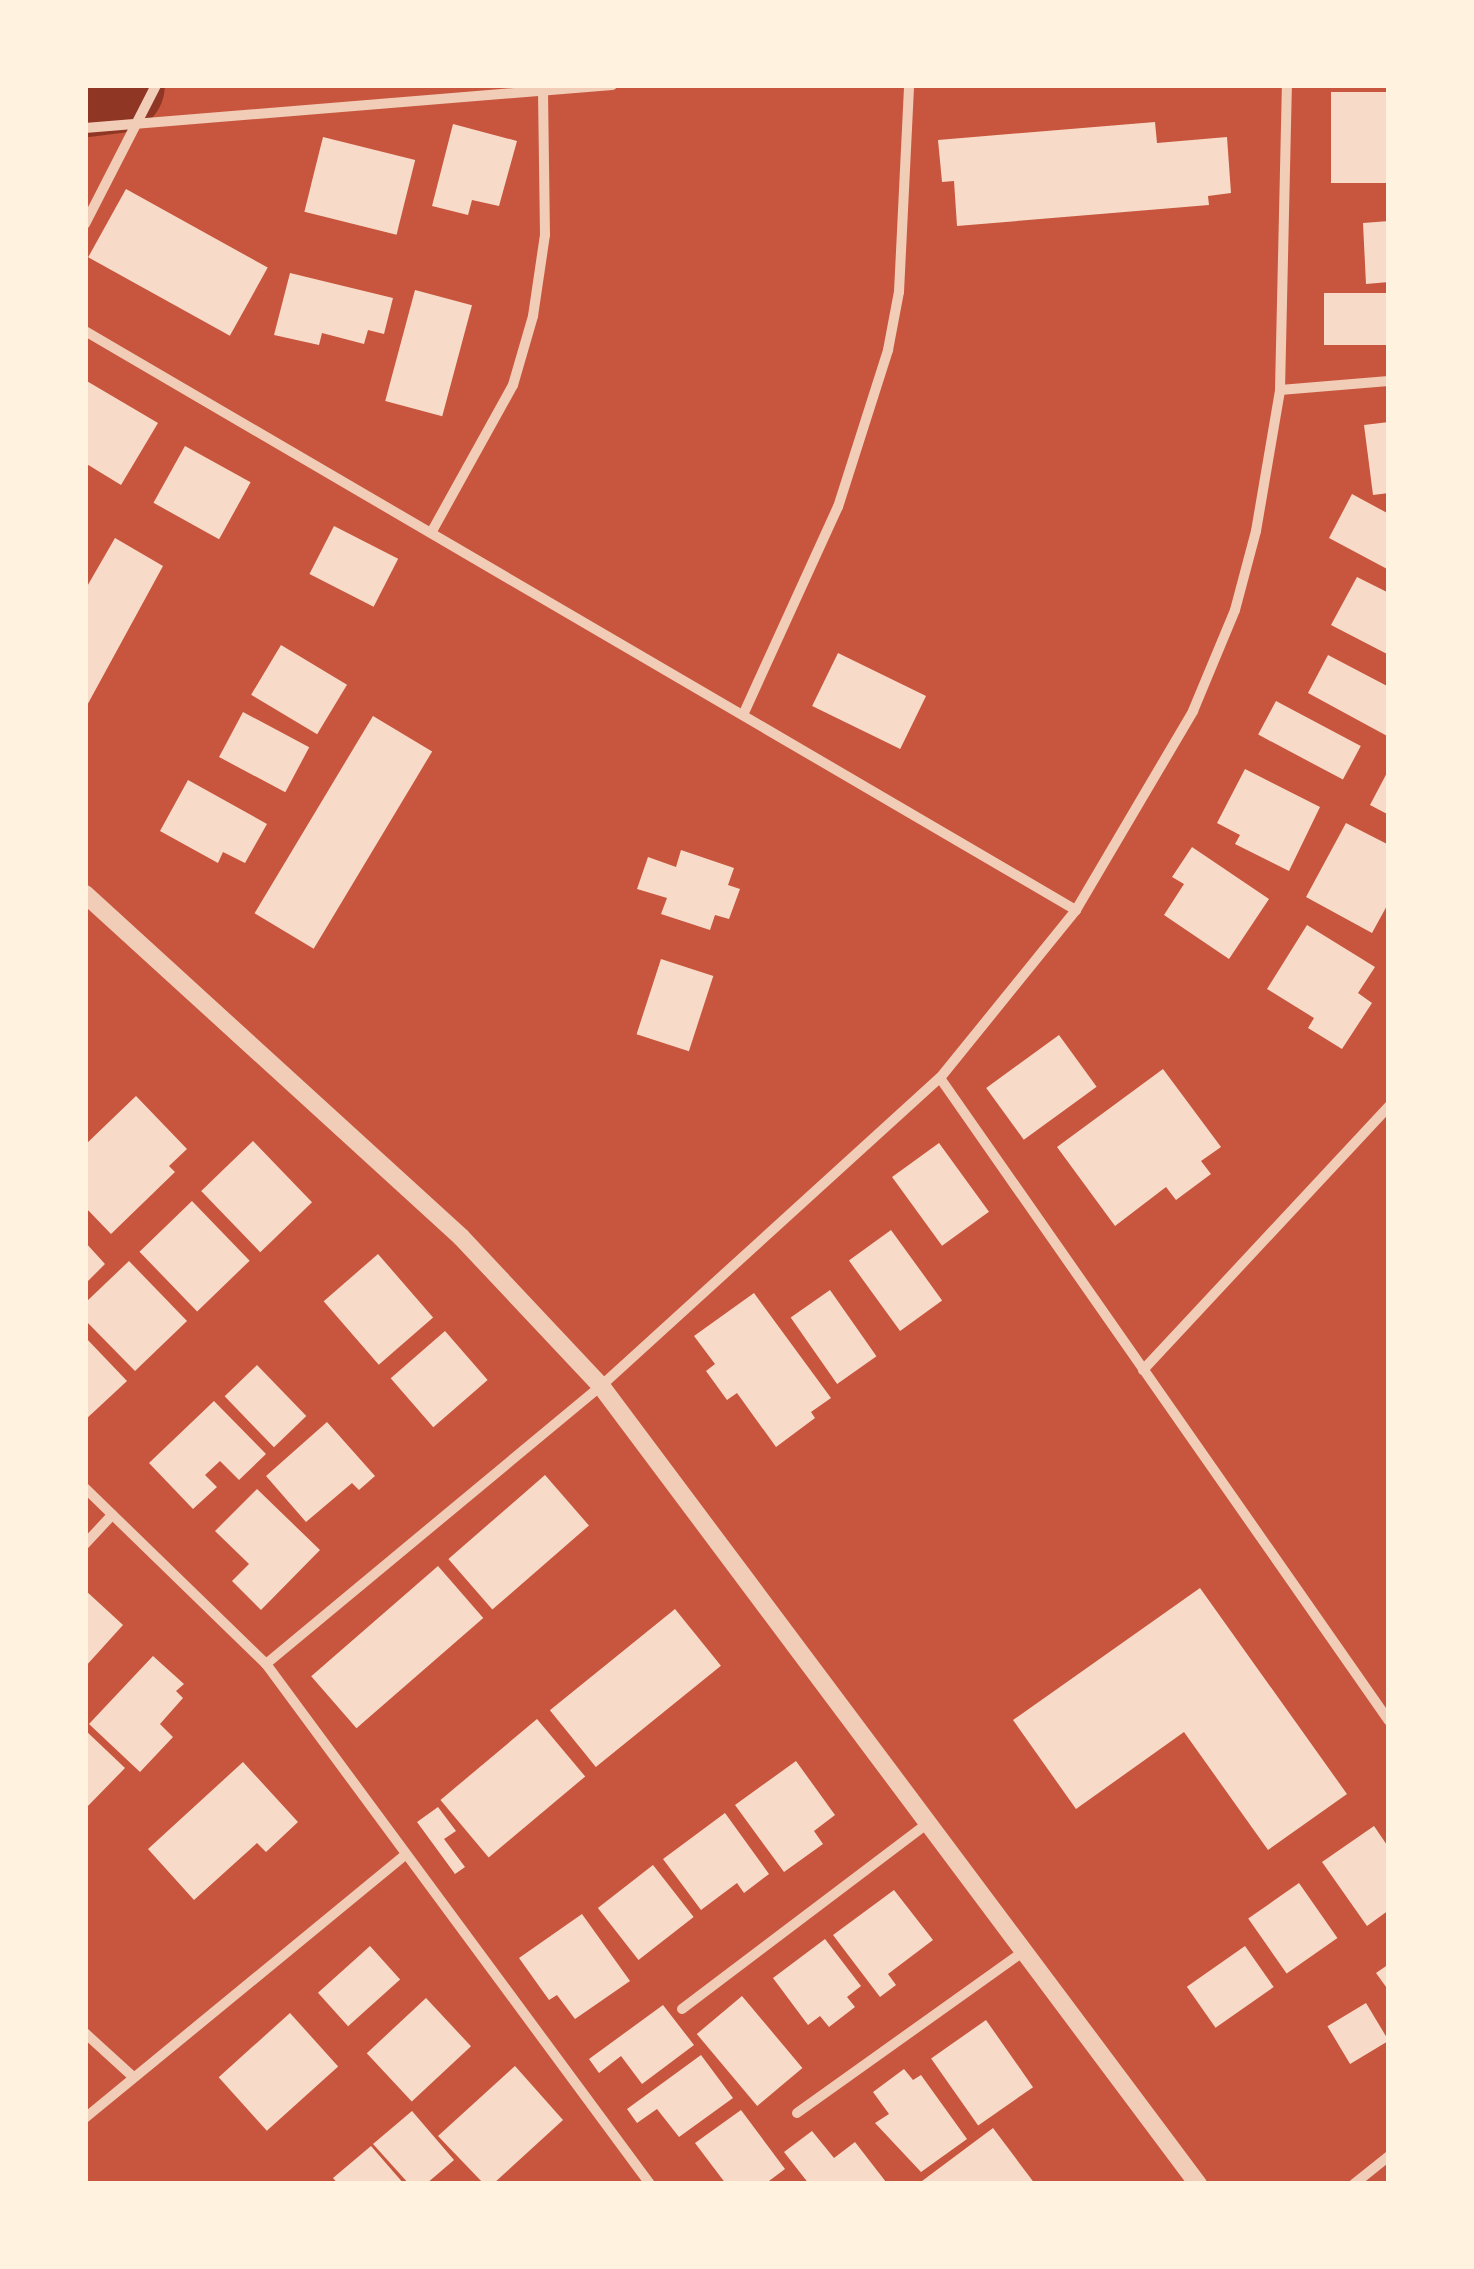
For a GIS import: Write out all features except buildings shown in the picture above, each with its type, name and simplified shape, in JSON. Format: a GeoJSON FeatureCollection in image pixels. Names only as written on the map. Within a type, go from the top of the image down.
{"type":"FeatureCollection","features":[{"type":"Feature","properties":{"kind":"street"},"geometry":{"type":"LineString","coordinates":[[85,224],[141,124],[156,85]]}},
{"type":"Feature","properties":{"kind":"street"},"geometry":{"type":"LineString","coordinates":[[85,128],[612,85]]}},
{"type":"Feature","properties":{"kind":"street"},"geometry":{"type":"LineString","coordinates":[[743,715],[838,507],[888,350],[899,292],[909,85]]}},
{"type":"Feature","properties":{"kind":"street"},"geometry":{"type":"LineString","coordinates":[[266,1664],[602,1386],[940,1078],[1076,910],[1192,711],[1235,610],[1280,390],[1286,85]]}},
{"type":"Feature","properties":{"kind":"street"},"geometry":{"type":"LineString","coordinates":[[431,533],[513,384],[533,316],[545,236],[543,91]]}},
{"type":"Feature","properties":{"kind":"street"},"geometry":{"type":"LineString","coordinates":[[85,330],[1076,910]]}},
{"type":"Feature","properties":{"kind":"street"},"geometry":{"type":"LineString","coordinates":[[1280,390],[1389,381]]}},
{"type":"Feature","properties":{"kind":"street"},"geometry":{"type":"LineString","coordinates":[[85,894],[461,1238],[602,1386],[1198,2184]]}},
{"type":"Feature","properties":{"kind":"street"},"geometry":{"type":"LineString","coordinates":[[940,1078],[1389,1721]]}},
{"type":"Feature","properties":{"kind":"street"},"geometry":{"type":"LineString","coordinates":[[1143,1370],[1389,1106]]}},
{"type":"Feature","properties":{"kind":"street"},"geometry":{"type":"LineString","coordinates":[[85,1488],[266,1664],[650,2184]]}},
{"type":"Feature","properties":{"kind":"street"},"geometry":{"type":"LineString","coordinates":[[85,1544],[112,1515]]}},
{"type":"Feature","properties":{"kind":"street"},"geometry":{"type":"LineString","coordinates":[[682,2009],[928,1822]]}},
{"type":"Feature","properties":{"kind":"street"},"geometry":{"type":"LineString","coordinates":[[85,2118],[131,2075],[405,1856]]}},
{"type":"Feature","properties":{"kind":"street"},"geometry":{"type":"LineString","coordinates":[[797,2113],[1024,1951]]}},
{"type":"Feature","properties":{"kind":"street"},"geometry":{"type":"LineString","coordinates":[[85,2033],[131,2075]]}},
{"type":"Feature","properties":{"kind":"street"},"geometry":{"type":"LineString","coordinates":[[1354,2184],[1389,2156]]}},
{"type":"Feature","properties":{"kind":"waterway"},"geometry":{"type":"LineString","coordinates":[[85,89],[117,85]]}}]}
